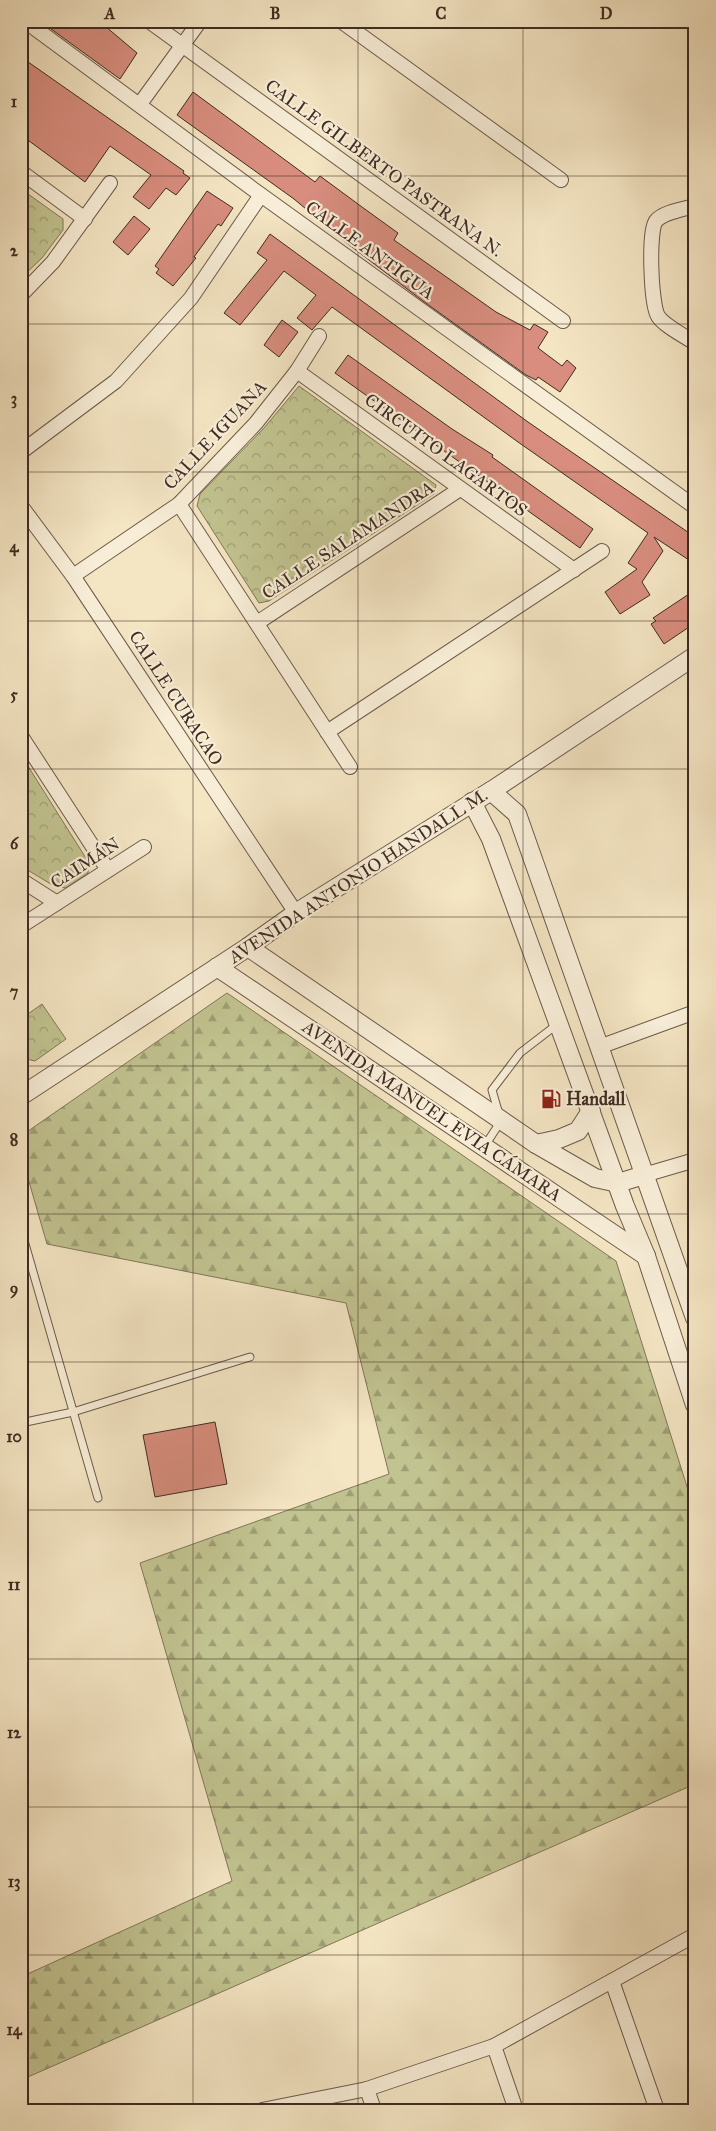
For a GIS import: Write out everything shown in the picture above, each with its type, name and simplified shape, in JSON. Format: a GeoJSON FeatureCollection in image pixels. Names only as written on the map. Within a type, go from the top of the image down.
{"type":"FeatureCollection","features":[{"type":"Feature","properties":{"kind":"street","name":"CALLE ANTIGUA"},"geometry":{"type":"LineString","coordinates":[[24,21],[140,104],[261,195],[695,507]]}},
{"type":"Feature","properties":{"kind":"street","name":"CALLE GILBERTO PASTRANA N."},"geometry":{"type":"LineString","coordinates":[[149,21],[563,321]]}},
{"type":"Feature","properties":{"kind":"street"},"geometry":{"type":"LineString","coordinates":[[140,104],[200,21]]}},
{"type":"Feature","properties":{"kind":"street"},"geometry":{"type":"LineString","coordinates":[[342,21],[561,180]]}},
{"type":"Feature","properties":{"kind":"street"},"geometry":{"type":"LineString","coordinates":[[21,172],[85,218]]}},
{"type":"Feature","properties":{"kind":"street"},"geometry":{"type":"LineString","coordinates":[[21,296],[53,262],[110,182]]}},
{"type":"Feature","properties":{"kind":"street"},"geometry":{"type":"LineString","coordinates":[[21,452],[116,381],[191,298],[261,195]]}},
{"type":"Feature","properties":{"kind":"street"},"geometry":{"type":"LineString","coordinates":[[695,206],[662,216],[656,221],[652,233],[654,303],[658,316],[695,343]]}},
{"type":"Feature","properties":{"kind":"street","name":"CALLE IGUANA"},"geometry":{"type":"LineString","coordinates":[[73,576],[179,504],[256,423],[297,372],[319,336]]}},
{"type":"Feature","properties":{"kind":"street","name":"CIRCUITO LAGARTOS"},"geometry":{"type":"LineString","coordinates":[[297,372],[574,570]]}},
{"type":"Feature","properties":{"kind":"street","name":"CALLE SALAMANDRA"},"geometry":{"type":"LineString","coordinates":[[257,623],[460,489]]}},
{"type":"Feature","properties":{"kind":"street"},"geometry":{"type":"LineString","coordinates":[[179,504],[350,767]]}},
{"type":"Feature","properties":{"kind":"street","name":"CALLE CURACAO"},"geometry":{"type":"LineString","coordinates":[[21,506],[73,576],[296,913]]}},
{"type":"Feature","properties":{"kind":"street"},"geometry":{"type":"LineString","coordinates":[[327,732],[602,551]]}},
{"type":"Feature","properties":{"kind":"street","name":"AVENIDA ANTONIO HANDALL M."},"geometry":{"type":"LineString","coordinates":[[24,1089],[218,967],[296,913],[491,790],[695,656]]}},
{"type":"Feature","properties":{"kind":"street"},"geometry":{"type":"LineString","coordinates":[[21,736],[108,870]]}},
{"type":"Feature","properties":{"kind":"street"},"geometry":{"type":"LineString","coordinates":[[491,790],[517,814],[695,1318]]}},
{"type":"Feature","properties":{"kind":"street"},"geometry":{"type":"LineString","coordinates":[[472,802],[491,839],[646,1256],[695,1405]]}},
{"type":"Feature","properties":{"kind":"street","name":"CAIMÁN"},"geometry":{"type":"LineString","coordinates":[[21,926],[144,847]]}},
{"type":"Feature","properties":{"kind":"street"},"geometry":{"type":"LineString","coordinates":[[21,880],[57,903]]}},
{"type":"Feature","properties":{"kind":"street","name":"AVENIDA MANUEL EVIA CÁMARA"},"geometry":{"type":"LineString","coordinates":[[248,947],[536,1144],[595,1178],[618,1183]]}},
{"type":"Feature","properties":{"kind":"street","name":"AVENIDA MANUEL EVIA CÁMARA"},"geometry":{"type":"LineString","coordinates":[[218,967],[646,1256]]}},
{"type":"Feature","properties":{"kind":"street"},"geometry":{"type":"LineString","coordinates":[[599,1047],[695,1012]]}},
{"type":"Feature","properties":{"kind":"street"},"geometry":{"type":"LineString","coordinates":[[536,1144],[559,1139],[578,1131],[591,1111]]}},
{"type":"Feature","properties":{"kind":"street"},"geometry":{"type":"LineString","coordinates":[[618,1183],[695,1160]]}},
{"type":"Feature","properties":{"kind":"street"},"geometry":{"type":"LineString","coordinates":[[262,2110],[367,2089],[494,2046],[695,1935]]}},
{"type":"Feature","properties":{"kind":"street"},"geometry":{"type":"LineString","coordinates":[[612,1981],[656,2110]]}},
{"type":"Feature","properties":{"kind":"street"},"geometry":{"type":"LineString","coordinates":[[494,2046],[516,2110]]}},
{"type":"Feature","properties":{"kind":"street"},"geometry":{"type":"LineString","coordinates":[[367,2089],[374,2110]]}},
{"type":"Feature","properties":{"kind":"lane"},"geometry":{"type":"LineString","coordinates":[[484,1146],[502,1121],[492,1090],[520,1053],[559,1023]]}},
{"type":"Feature","properties":{"kind":"lane"},"geometry":{"type":"LineString","coordinates":[[21,1230],[98,1498]]}},
{"type":"Feature","properties":{"kind":"lane"},"geometry":{"type":"LineString","coordinates":[[21,1423],[73,1412],[250,1358]]}},
{"type":"Feature","properties":{"kind":"green space"},"geometry":{"type":"Polygon","coordinates":[[[21,189],[63,219],[63,230],[42,258],[21,278],[21,189]]]}},
{"type":"Feature","properties":{"kind":"green space"},"geometry":{"type":"Polygon","coordinates":[[[299,386],[436,485],[434,494],[269,601],[259,603],[197,506],[200,494],[264,428],[299,386]]]}},
{"type":"Feature","properties":{"kind":"green space"},"geometry":{"type":"Polygon","coordinates":[[[21,755],[89,863],[88,873],[66,888],[54,886],[21,866],[21,755]]]}},
{"type":"Feature","properties":{"kind":"green space"},"geometry":{"type":"Polygon","coordinates":[[[227,993],[616,1261],[695,1512],[695,1784],[21,2080],[21,1977],[232,1881],[140,1563],[389,1474],[346,1303],[47,1244],[21,1154],[21,1136],[227,993]]]}},
{"type":"Feature","properties":{"kind":"green space"},"geometry":{"type":"Polygon","coordinates":[[[42,1004],[66,1039],[35,1061],[22,1058],[21,1019],[42,1004]]]}},
{"type":"Feature","properties":{"kind":"building"},"geometry":{"type":"Polygon","coordinates":[[[40,21],[99,21],[137,53],[120,79],[40,21]]]}},
{"type":"Feature","properties":{"kind":"building"},"geometry":{"type":"Polygon","coordinates":[[[21,57],[184,171],[183,173],[190,178],[176,195],[166,188],[149,209],[133,197],[151,175],[110,146],[85,182],[21,135],[21,57]]]}},
{"type":"Feature","properties":{"kind":"building"},"geometry":{"type":"Polygon","coordinates":[[[193,92],[315,182],[320,176],[398,233],[394,240],[496,312],[530,330],[534,324],[548,332],[538,348],[562,366],[567,360],[576,368],[560,392],[538,377],[536,380],[526,375],[423,301],[348,244],[294,199],[177,115],[193,92]]]}},
{"type":"Feature","properties":{"kind":"building"},"geometry":{"type":"Polygon","coordinates":[[[207,191],[233,208],[221,226],[218,224],[194,257],[196,258],[173,286],[156,273],[159,269],[155,266],[207,191]]]}},
{"type":"Feature","properties":{"kind":"building"},"geometry":{"type":"Polygon","coordinates":[[[134,216],[150,229],[128,255],[113,242],[134,216]]]}},
{"type":"Feature","properties":{"kind":"building"},"geometry":{"type":"Polygon","coordinates":[[[270,234],[528,422],[695,537],[695,564],[654,537],[663,551],[642,582],[650,595],[620,614],[605,592],[637,569],[628,563],[648,533],[518,442],[332,307],[312,330],[297,318],[316,295],[284,271],[240,325],[224,313],[267,260],[257,253],[270,234]]]}},
{"type":"Feature","properties":{"kind":"building"},"geometry":{"type":"Polygon","coordinates":[[[282,320],[298,332],[279,357],[264,345],[282,320]]]}},
{"type":"Feature","properties":{"kind":"building"},"geometry":{"type":"Polygon","coordinates":[[[348,355],[452,429],[493,455],[492,457],[593,529],[580,548],[335,373],[348,355]]]}},
{"type":"Feature","properties":{"kind":"building"},"geometry":{"type":"Polygon","coordinates":[[[695,590],[695,623],[664,644],[651,624],[656,621],[653,618],[695,590]]]}},
{"type":"Feature","properties":{"kind":"building"},"geometry":{"type":"Polygon","coordinates":[[[215,1422],[227,1484],[155,1497],[143,1435],[215,1422]]]}},
{"type":"Feature","properties":{"kind":"place","name":"Handall"},"geometry":{"type":"Point","coordinates":[551,1099]}}]}
